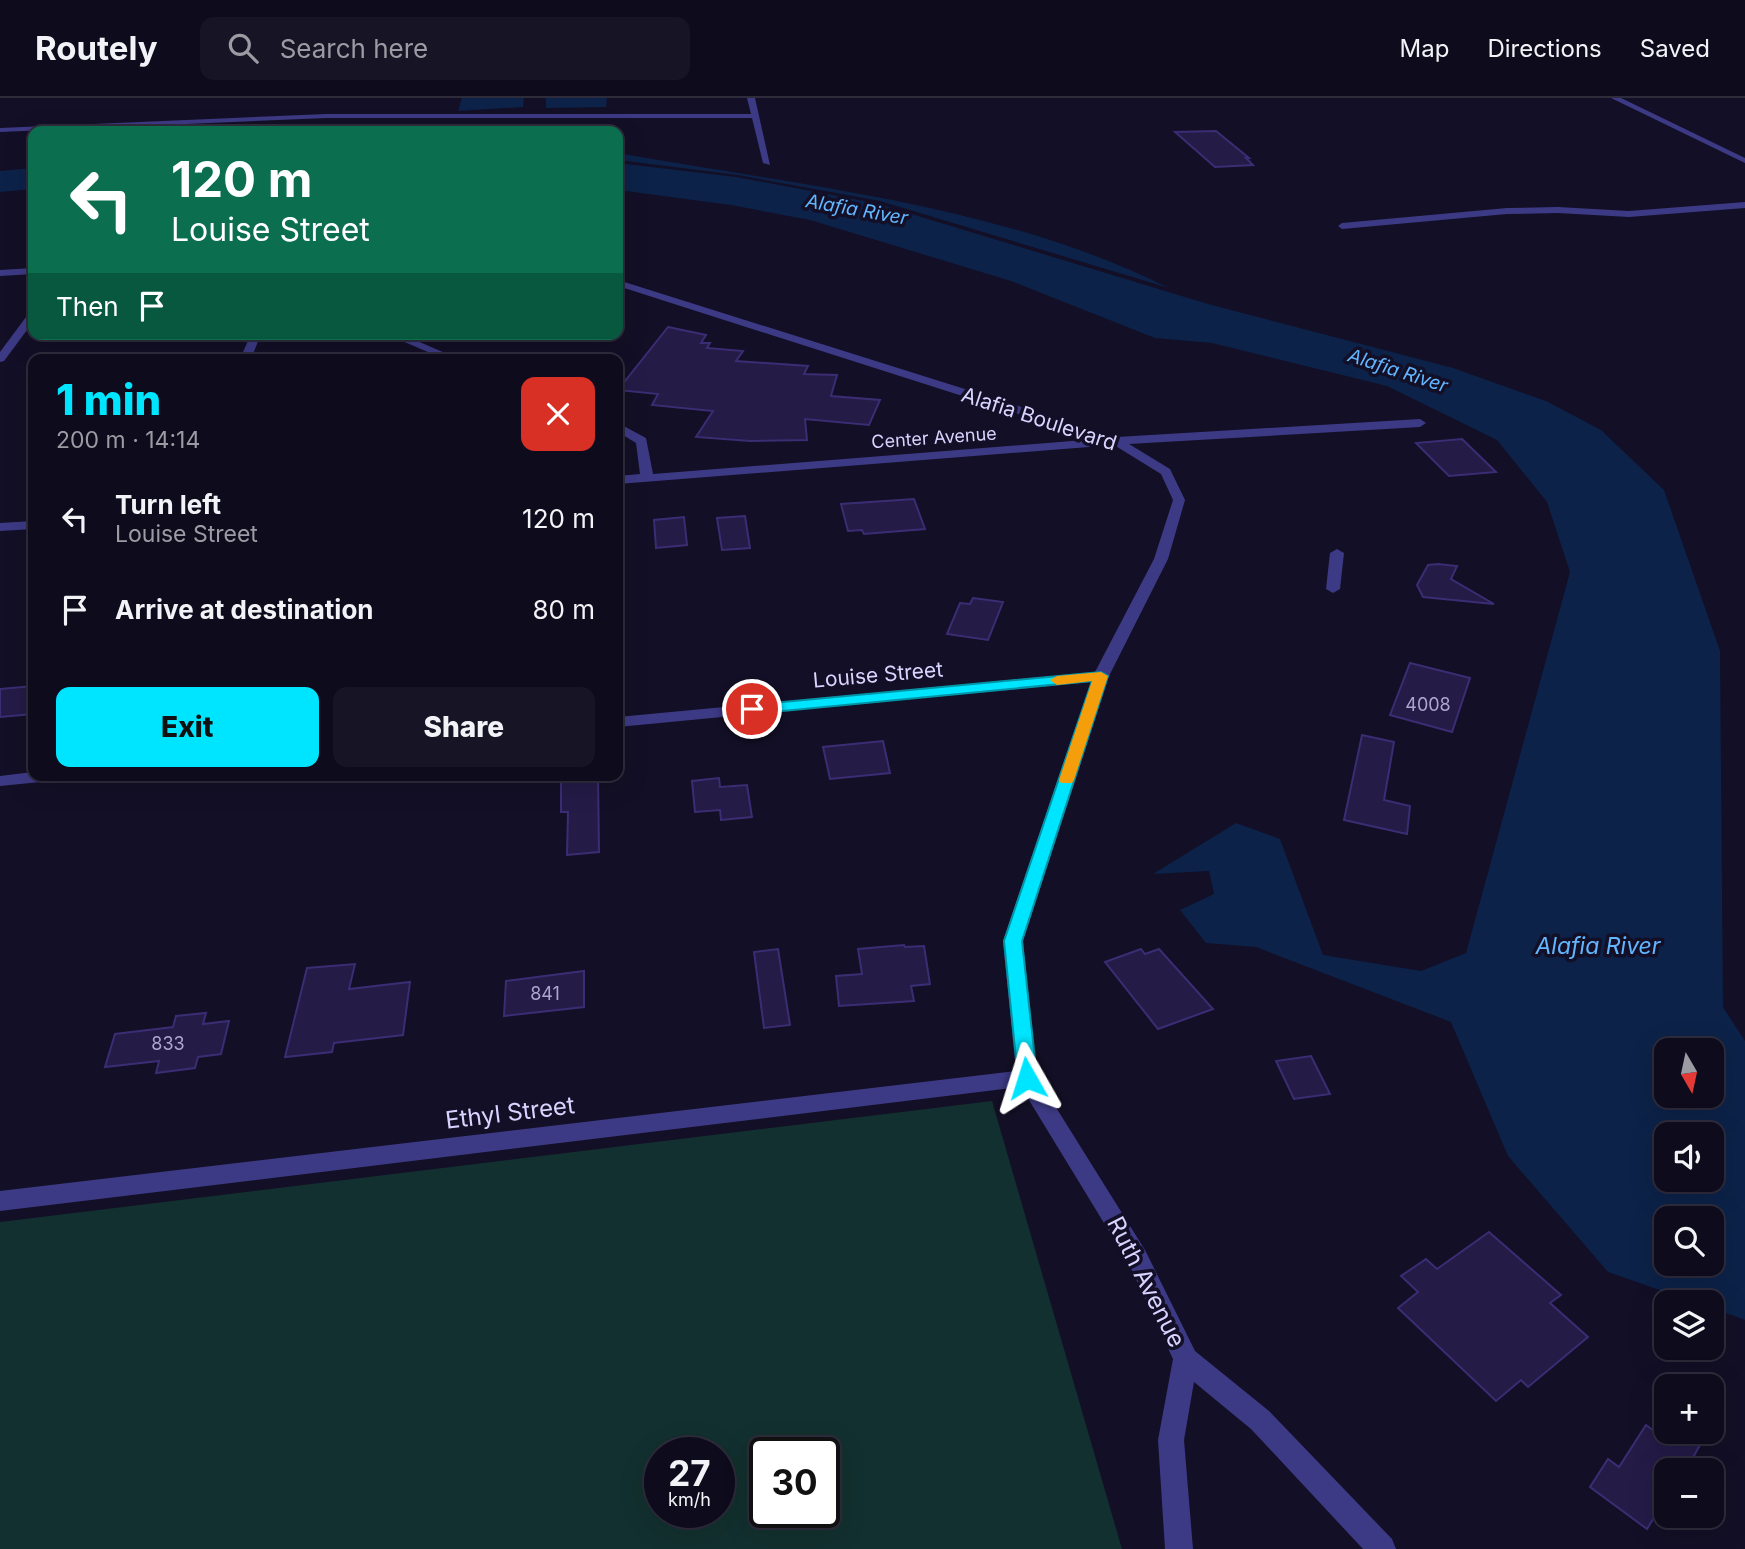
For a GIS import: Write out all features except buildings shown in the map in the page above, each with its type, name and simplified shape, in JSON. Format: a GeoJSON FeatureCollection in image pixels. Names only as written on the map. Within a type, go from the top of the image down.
{"type":"FeatureCollection","features":[{"type":"Feature","properties":{"kind":"street"},"geometry":{"type":"LineString","coordinates":[[751,98],[767,163]]}},
{"type":"Feature","properties":{"kind":"street"},"geometry":{"type":"LineString","coordinates":[[1615,98],[1745,161]]}},
{"type":"Feature","properties":{"kind":"street"},"geometry":{"type":"LineString","coordinates":[[93,126],[326,116],[755,116]]}},
{"type":"Feature","properties":{"kind":"street"},"geometry":{"type":"LineString","coordinates":[[0,130],[28,129]]}},
{"type":"Feature","properties":{"kind":"street"},"geometry":{"type":"LineString","coordinates":[[1342,226],[1507,211],[1558,210],[1629,214],[1745,205]]}},
{"type":"Feature","properties":{"kind":"street"},"geometry":{"type":"LineString","coordinates":[[0,274],[28,271]]}},
{"type":"Feature","properties":{"kind":"street","name":"Alafia Boulevard"},"geometry":{"type":"LineString","coordinates":[[623,285],[1116,441],[1166,472],[1179,500],[1161,559],[1101,676],[1013,941],[1027,1078]]}},
{"type":"Feature","properties":{"kind":"street"},"geometry":{"type":"LineString","coordinates":[[0,359],[28,322]]}},
{"type":"Feature","properties":{"kind":"street"},"geometry":{"type":"LineString","coordinates":[[406,340],[441,354]]}},
{"type":"Feature","properties":{"kind":"street","name":"Center Avenue"},"geometry":{"type":"LineString","coordinates":[[623,480],[1116,441],[1420,423]]}},
{"type":"Feature","properties":{"kind":"street"},"geometry":{"type":"LineString","coordinates":[[623,430],[642,441],[646,478]]}},
{"type":"Feature","properties":{"kind":"street"},"geometry":{"type":"LineString","coordinates":[[0,527],[28,525]]}},
{"type":"Feature","properties":{"kind":"street"},"geometry":{"type":"LineString","coordinates":[[1333,589],[1337,553]]}},
{"type":"Feature","properties":{"kind":"street","name":"Louise Street"},"geometry":{"type":"LineString","coordinates":[[623,722],[1101,676]]}},
{"type":"Feature","properties":{"kind":"street"},"geometry":{"type":"LineString","coordinates":[[0,781],[28,778]]}},
{"type":"Feature","properties":{"kind":"street","name":"Ethyl Street"},"geometry":{"type":"LineString","coordinates":[[0,1201],[1027,1078]]}},
{"type":"Feature","properties":{"kind":"street","name":"Ruth Avenue"},"geometry":{"type":"LineString","coordinates":[[1027,1078],[1137,1256],[1186,1359],[1171,1440],[1176,1536],[1180,1549]]}},
{"type":"Feature","properties":{"kind":"street"},"geometry":{"type":"LineString","coordinates":[[1186,1359],[1261,1420],[1382,1549]]}},
{"type":"Feature","properties":{"kind":"green space"},"geometry":{"type":"Polygon","coordinates":[[[992,1101],[1122,1549],[0,1549],[0,1222],[992,1101]]]}},
{"type":"Feature","properties":{"kind":"water"},"geometry":{"type":"Polygon","coordinates":[[[462,98],[524,98],[523,107],[458,111],[462,98]]]}},
{"type":"Feature","properties":{"kind":"water"},"geometry":{"type":"Polygon","coordinates":[[[546,98],[607,98],[606,107],[546,108],[546,98]]]}},
{"type":"Feature","properties":{"kind":"water"},"geometry":{"type":"Polygon","coordinates":[[[623,154],[828,188],[969,217],[1038,236],[1105,259],[1169,288],[880,201],[738,175],[623,161],[623,154]]]}},
{"type":"Feature","properties":{"kind":"water","name":"Alafia River"},"geometry":{"type":"Polygon","coordinates":[[[623,164],[736,177],[875,203],[1208,304],[1453,368],[1546,401],[1601,430],[1664,490],[1720,651],[1723,1007],[1745,1041],[1745,1320],[1724,1312],[1724,1290],[1660,1290],[1608,1272],[1508,1156],[1451,1022],[1256,947],[1206,943],[1180,910],[1214,894],[1209,871],[1153,874],[1236,823],[1280,839],[1323,955],[1421,971],[1466,953],[1570,572],[1547,502],[1497,440],[1387,386],[1212,343],[1155,338],[1011,281],[810,220],[731,205],[623,191],[623,164]]]}},
{"type":"Feature","properties":{"kind":"water"},"geometry":{"type":"Polygon","coordinates":[[[28,168],[28,189],[0,192],[0,171],[28,168]]]}},
{"type":"Feature","properties":{"kind":"slow traffic"},"geometry":{"type":"LineString","coordinates":[[1057,680],[1101,676],[1067,780]]}},
{"type":"Feature","properties":{"kind":"route"},"geometry":{"type":"LineString","coordinates":[[752,709],[1101,676],[1013,941],[1027,1078]]}}]}
